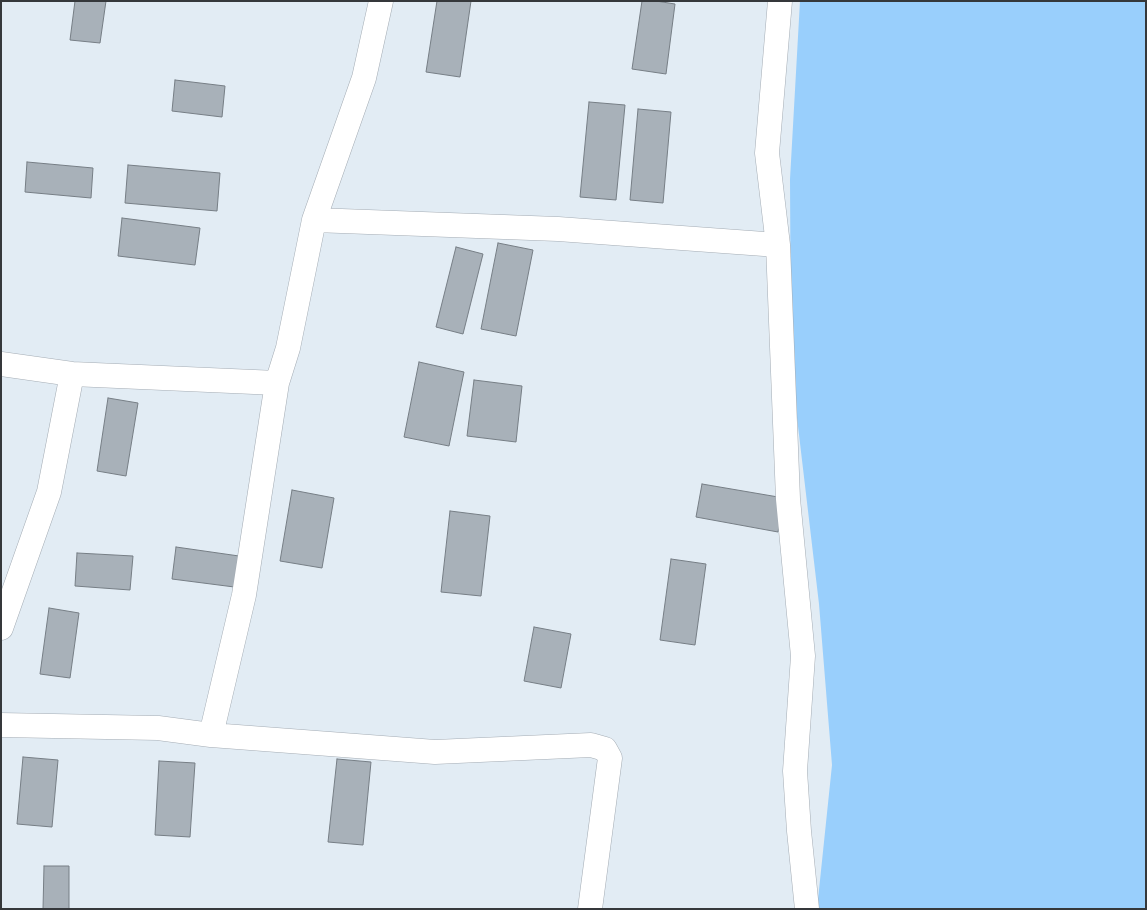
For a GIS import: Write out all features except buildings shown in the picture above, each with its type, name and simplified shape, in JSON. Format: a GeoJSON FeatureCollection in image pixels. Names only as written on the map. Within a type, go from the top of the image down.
{"type":"FeatureCollection","features":[{"type":"Feature","properties":{"kind":"street"},"geometry":{"type":"LineString","coordinates":[[211,735],[244,595],[277,384],[288,348],[314,220],[364,78],[381,1]]}},
{"type":"Feature","properties":{"kind":"street"},"geometry":{"type":"LineString","coordinates":[[780,1],[767,153],[778,245],[788,499],[803,656],[795,771],[807,909]]}},
{"type":"Feature","properties":{"kind":"street"},"geometry":{"type":"LineString","coordinates":[[314,220],[558,229],[778,245]]}},
{"type":"Feature","properties":{"kind":"street"},"geometry":{"type":"LineString","coordinates":[[1,364],[72,374],[277,384]]}},
{"type":"Feature","properties":{"kind":"street"},"geometry":{"type":"LineString","coordinates":[[1,628],[49,492],[72,374]]}},
{"type":"Feature","properties":{"kind":"street"},"geometry":{"type":"LineString","coordinates":[[1,725],[158,728],[211,735],[435,752],[591,745],[605,749],[610,758],[590,909]]}},
{"type":"Feature","properties":{"kind":"shaded area"},"geometry":{"type":"Polygon","coordinates":[[[800,1],[1146,1],[1146,909],[817,909],[832,765],[819,604],[791,367],[790,179],[800,1]]]}}]}
